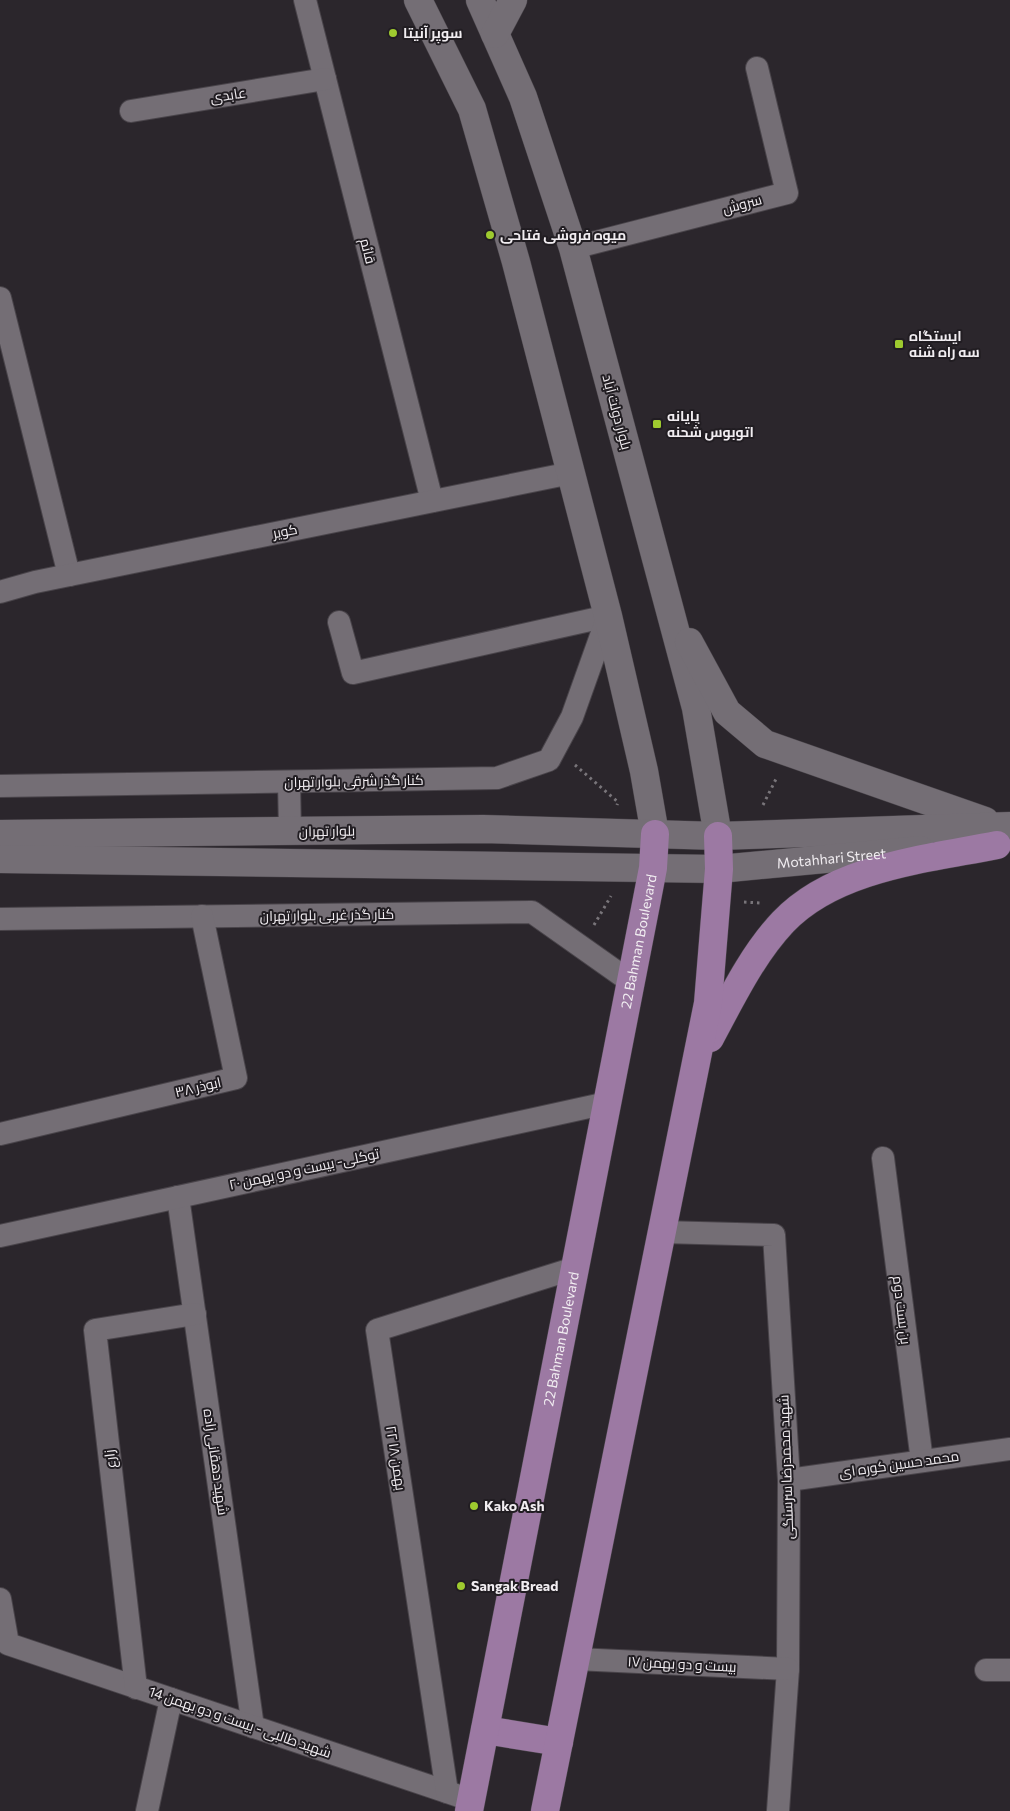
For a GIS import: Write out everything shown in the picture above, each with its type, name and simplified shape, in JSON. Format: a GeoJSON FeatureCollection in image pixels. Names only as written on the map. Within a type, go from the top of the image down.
{"type":"FeatureCollection","features":[{"type":"Feature","properties":{"kind":"main road"},"geometry":{"type":"LineString","coordinates":[[418,0],[472,109],[516,262],[608,616],[644,771],[655,834]]}},
{"type":"Feature","properties":{"kind":"main road","name":"بلوار دولت آباد"},"geometry":{"type":"LineString","coordinates":[[480,0],[523,97],[574,248],[665,597],[696,708],[718,836]]}},
{"type":"Feature","properties":{"kind":"main road"},"geometry":{"type":"LineString","coordinates":[[495,34],[513,0]]}},
{"type":"Feature","properties":{"kind":"main road"},"geometry":{"type":"LineString","coordinates":[[665,597],[728,712],[765,744],[1004,836]]}},
{"type":"Feature","properties":{"kind":"main road","name":"بلوار تهران"},"geometry":{"type":"LineString","coordinates":[[0,834],[483,829],[655,834]]}},
{"type":"Feature","properties":{"kind":"main road","name":"Motahhari Street"},"geometry":{"type":"LineString","coordinates":[[655,834],[718,836],[1004,836]]}},
{"type":"Feature","properties":{"kind":"main road","name":"22 Bahman Boulevard"},"geometry":{"type":"LineString","coordinates":[[462,1801],[485,1730],[653,868],[655,834]]}},
{"type":"Feature","properties":{"kind":"main road"},"geometry":{"type":"LineString","coordinates":[[546,1811],[708,1004],[719,869],[718,836]]}},
{"type":"Feature","properties":{"kind":"main road"},"geometry":{"type":"LineString","coordinates":[[697,1061],[759,953],[783,922],[815,897],[870,871],[1004,836]]}},
{"type":"Feature","properties":{"kind":"main road","name":"Motahhari Street"},"geometry":{"type":"LineString","coordinates":[[653,868],[719,869],[1004,836]]}},
{"type":"Feature","properties":{"kind":"main road"},"geometry":{"type":"LineString","coordinates":[[0,858],[653,868]]}},
{"type":"Feature","properties":{"kind":"main road"},"geometry":{"type":"LineString","coordinates":[[485,1730],[559,1742]]}},
{"type":"Feature","properties":{"kind":"street","name":"قائم"},"geometry":{"type":"LineString","coordinates":[[305,0],[432,501]]}},
{"type":"Feature","properties":{"kind":"street","name":"سروش"},"geometry":{"type":"LineString","coordinates":[[574,248],[786,192],[756,68]]}},
{"type":"Feature","properties":{"kind":"street","name":"عابدی"},"geometry":{"type":"LineString","coordinates":[[131,111],[325,79]]}},
{"type":"Feature","properties":{"kind":"street"},"geometry":{"type":"LineString","coordinates":[[0,298],[7,353],[69,575]]}},
{"type":"Feature","properties":{"kind":"street","name":"کویر"},"geometry":{"type":"LineString","coordinates":[[0,592],[69,575],[570,473]]}},
{"type":"Feature","properties":{"kind":"street"},"geometry":{"type":"LineString","coordinates":[[339,622],[353,673],[608,616]]}},
{"type":"Feature","properties":{"kind":"street","name":"کنار گذر شرقی بلوار تهران"},"geometry":{"type":"LineString","coordinates":[[0,786],[497,778],[549,760],[572,717],[608,616]]}},
{"type":"Feature","properties":{"kind":"street"},"geometry":{"type":"LineString","coordinates":[[289,782],[290,831]]}},
{"type":"Feature","properties":{"kind":"street","name":"کنار گذر غربی بلوار تهران"},"geometry":{"type":"LineString","coordinates":[[0,919],[532,912],[631,982]]}},
{"type":"Feature","properties":{"kind":"street","name":"۳۸ ابوذر"},"geometry":{"type":"LineString","coordinates":[[0,1134],[236,1078],[202,916]]}},
{"type":"Feature","properties":{"kind":"street","name":"توکلی- بیست و دو بهمن ۲۰"},"geometry":{"type":"LineString","coordinates":[[0,1236],[607,1103]]}},
{"type":"Feature","properties":{"kind":"street","name":"بن بست دوم"},"geometry":{"type":"LineString","coordinates":[[883,1158],[922,1462]]}},
{"type":"Feature","properties":{"kind":"street","name":"شهید دهقانی زاده"},"geometry":{"type":"LineString","coordinates":[[178,1197],[254,1727]]}},
{"type":"Feature","properties":{"kind":"street","name":"شهید محمدرضا سرسنگی"},"geometry":{"type":"LineString","coordinates":[[662,1232],[774,1235],[789,1480],[788,1668],[778,1811]]}},
{"type":"Feature","properties":{"kind":"street","name":"۲۲ بهمن ۱۸"},"geometry":{"type":"LineString","coordinates":[[462,1801],[377,1330],[575,1268]]}},
{"type":"Feature","properties":{"kind":"street","name":"زارع"},"geometry":{"type":"LineString","coordinates":[[136,1688],[95,1330],[195,1314]]}},
{"type":"Feature","properties":{"kind":"street","name":"محمد حسین کوره ای"},"geometry":{"type":"LineString","coordinates":[[789,1480],[1010,1449]]}},
{"type":"Feature","properties":{"kind":"street","name":"شهید طالبی - بیست و دو بهمن 14"},"geometry":{"type":"LineString","coordinates":[[0,1599],[8,1644],[254,1727],[462,1801]]}},
{"type":"Feature","properties":{"kind":"street","name":"بیست و دو بهمن ۱۷"},"geometry":{"type":"LineString","coordinates":[[576,1658],[788,1668]]}},
{"type":"Feature","properties":{"kind":"street"},"geometry":{"type":"LineString","coordinates":[[986,1670],[1010,1670]]}},
{"type":"Feature","properties":{"kind":"street"},"geometry":{"type":"LineString","coordinates":[[147,1811],[171,1699]]}},
{"type":"Feature","properties":{"kind":"place","name":"سوپر آنیتا"},"geometry":{"type":"Point","coordinates":[393,33]}},
{"type":"Feature","properties":{"kind":"place","name":"میوه فروشی فتاحی"},"geometry":{"type":"Point","coordinates":[490,235]}},
{"type":"Feature","properties":{"kind":"place","name":"ایستگاه سه راه شنه"},"geometry":{"type":"Point","coordinates":[899,344]}},
{"type":"Feature","properties":{"kind":"place","name":"پایانه اتوبوس شحنه"},"geometry":{"type":"Point","coordinates":[657,424]}},
{"type":"Feature","properties":{"kind":"place","name":"Kako Ash"},"geometry":{"type":"Point","coordinates":[474,1506]}},
{"type":"Feature","properties":{"kind":"place","name":"Sangak Bread"},"geometry":{"type":"Point","coordinates":[461,1586]}}]}
